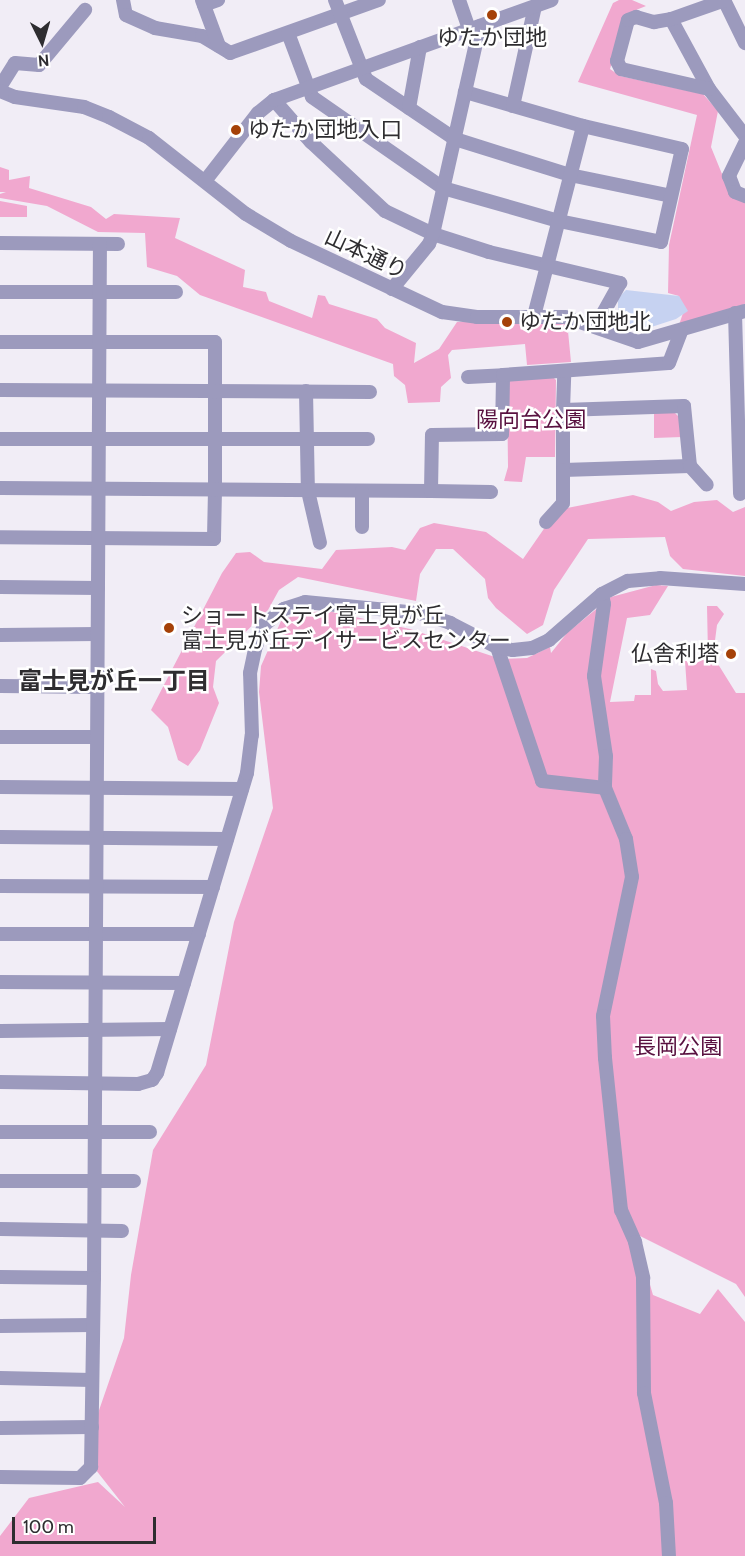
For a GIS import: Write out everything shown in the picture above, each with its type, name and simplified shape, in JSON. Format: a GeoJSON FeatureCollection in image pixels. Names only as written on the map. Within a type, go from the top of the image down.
{"type":"FeatureCollection","features":[{"type":"Feature","properties":{"kind":"street"},"geometry":{"type":"LineString","coordinates":[[123,0],[126,15],[143,23],[202,36],[230,53],[379,0]]}},
{"type":"Feature","properties":{"kind":"street"},"geometry":{"type":"LineString","coordinates":[[218,0],[203,3],[219,46]]}},
{"type":"Feature","properties":{"kind":"street"},"geometry":{"type":"LineString","coordinates":[[335,0],[359,68],[366,79],[454,139],[570,175],[671,195]]}},
{"type":"Feature","properties":{"kind":"street"},"geometry":{"type":"LineString","coordinates":[[392,289],[429,244],[433,234],[465,92],[475,27],[459,0]]}},
{"type":"Feature","properties":{"kind":"street"},"geometry":{"type":"LineString","coordinates":[[205,181],[258,113],[274,100],[532,4],[552,0]]}},
{"type":"Feature","properties":{"kind":"street"},"geometry":{"type":"LineString","coordinates":[[709,89],[617,67],[628,20],[636,17],[654,22],[672,19],[724,0],[745,43]]}},
{"type":"Feature","properties":{"kind":"street"},"geometry":{"type":"LineString","coordinates":[[513,106],[532,4]]}},
{"type":"Feature","properties":{"kind":"street"},"geometry":{"type":"LineString","coordinates":[[0,89],[15,63],[39,65],[85,10]]}},
{"type":"Feature","properties":{"kind":"street"},"geometry":{"type":"LineString","coordinates":[[672,19],[709,89],[745,136]]}},
{"type":"Feature","properties":{"kind":"street"},"geometry":{"type":"LineString","coordinates":[[288,33],[312,98],[443,188],[559,221],[661,242],[682,149],[583,126],[465,92]]}},
{"type":"Feature","properties":{"kind":"street"},"geometry":{"type":"LineString","coordinates":[[409,108],[420,47]]}},
{"type":"Feature","properties":{"kind":"street","name":"山本通り"},"geometry":{"type":"LineString","coordinates":[[0,89],[15,97],[84,107],[109,117],[149,138],[246,214],[291,242],[454,315],[566,316],[638,342],[681,332],[740,312]]}},
{"type":"Feature","properties":{"kind":"street"},"geometry":{"type":"LineString","coordinates":[[274,100],[311,142],[385,211],[433,234],[548,268],[620,283],[596,326]]}},
{"type":"Feature","properties":{"kind":"street"},"geometry":{"type":"LineString","coordinates":[[534,316],[583,126]]}},
{"type":"Feature","properties":{"kind":"street"},"geometry":{"type":"LineString","coordinates":[[745,143],[729,176],[735,192],[745,196]]}},
{"type":"Feature","properties":{"kind":"street"},"geometry":{"type":"LineString","coordinates":[[0,243],[118,244]]}},
{"type":"Feature","properties":{"kind":"street"},"geometry":{"type":"LineString","coordinates":[[0,1477],[80,1478],[91,1467],[100,244]]}},
{"type":"Feature","properties":{"kind":"street"},"geometry":{"type":"LineString","coordinates":[[0,292],[176,292]]}},
{"type":"Feature","properties":{"kind":"street"},"geometry":{"type":"LineString","coordinates":[[740,312],[740,494]]}},
{"type":"Feature","properties":{"kind":"street"},"geometry":{"type":"LineString","coordinates":[[468,377],[669,363],[681,332]]}},
{"type":"Feature","properties":{"kind":"street"},"geometry":{"type":"LineString","coordinates":[[0,342],[215,342],[215,441],[214,539],[0,537]]}},
{"type":"Feature","properties":{"kind":"street"},"geometry":{"type":"LineString","coordinates":[[546,522],[563,503],[564,372]]}},
{"type":"Feature","properties":{"kind":"street"},"geometry":{"type":"LineString","coordinates":[[431,491],[432,435],[502,434],[503,375]]}},
{"type":"Feature","properties":{"kind":"street"},"geometry":{"type":"LineString","coordinates":[[0,390],[370,392]]}},
{"type":"Feature","properties":{"kind":"street"},"geometry":{"type":"LineString","coordinates":[[306,391],[308,491],[320,543]]}},
{"type":"Feature","properties":{"kind":"street"},"geometry":{"type":"LineString","coordinates":[[563,410],[684,406],[690,466],[707,486]]}},
{"type":"Feature","properties":{"kind":"street"},"geometry":{"type":"LineString","coordinates":[[0,439],[215,441],[368,439]]}},
{"type":"Feature","properties":{"kind":"street"},"geometry":{"type":"LineString","coordinates":[[562,470],[690,466]]}},
{"type":"Feature","properties":{"kind":"street"},"geometry":{"type":"LineString","coordinates":[[0,488],[491,492]]}},
{"type":"Feature","properties":{"kind":"street"},"geometry":{"type":"LineString","coordinates":[[362,491],[362,527]]}},
{"type":"Feature","properties":{"kind":"street"},"geometry":{"type":"LineString","coordinates":[[0,1082],[138,1084],[152,1080],[170,1029],[242,789],[252,735],[250,673],[255,649],[264,625],[284,609],[305,602],[397,609],[450,622],[497,647],[532,648],[549,640],[602,594],[615,586],[644,578],[745,584]]}},
{"type":"Feature","properties":{"kind":"street"},"geometry":{"type":"LineString","coordinates":[[0,587],[98,588]]}},
{"type":"Feature","properties":{"kind":"street"},"geometry":{"type":"LineString","coordinates":[[602,594],[604,604],[594,676],[606,756],[605,788],[626,839],[632,876],[603,1016],[605,1058],[621,1210],[635,1242],[643,1278],[644,1393],[666,1503],[669,1556]]}},
{"type":"Feature","properties":{"kind":"street"},"geometry":{"type":"LineString","coordinates":[[0,635],[98,634]]}},
{"type":"Feature","properties":{"kind":"street"},"geometry":{"type":"LineString","coordinates":[[497,647],[542,782],[605,788]]}},
{"type":"Feature","properties":{"kind":"street"},"geometry":{"type":"LineString","coordinates":[[0,686],[97,687]]}},
{"type":"Feature","properties":{"kind":"street"},"geometry":{"type":"LineString","coordinates":[[0,737],[97,737]]}},
{"type":"Feature","properties":{"kind":"street"},"geometry":{"type":"LineString","coordinates":[[0,787],[242,789]]}},
{"type":"Feature","properties":{"kind":"street"},"geometry":{"type":"LineString","coordinates":[[0,837],[227,839]]}},
{"type":"Feature","properties":{"kind":"street"},"geometry":{"type":"LineString","coordinates":[[0,886],[213,887]]}},
{"type":"Feature","properties":{"kind":"street"},"geometry":{"type":"LineString","coordinates":[[0,934],[199,934]]}},
{"type":"Feature","properties":{"kind":"street"},"geometry":{"type":"LineString","coordinates":[[0,982],[184,983]]}},
{"type":"Feature","properties":{"kind":"street"},"geometry":{"type":"LineString","coordinates":[[0,1031],[170,1029]]}},
{"type":"Feature","properties":{"kind":"street"},"geometry":{"type":"LineString","coordinates":[[0,1132],[150,1132]]}},
{"type":"Feature","properties":{"kind":"street"},"geometry":{"type":"LineString","coordinates":[[0,1181],[134,1181]]}},
{"type":"Feature","properties":{"kind":"street"},"geometry":{"type":"LineString","coordinates":[[0,1229],[122,1231]]}},
{"type":"Feature","properties":{"kind":"street"},"geometry":{"type":"LineString","coordinates":[[0,1277],[94,1278]]}},
{"type":"Feature","properties":{"kind":"street"},"geometry":{"type":"LineString","coordinates":[[0,1326],[93,1325]]}},
{"type":"Feature","properties":{"kind":"street"},"geometry":{"type":"LineString","coordinates":[[0,1378],[92,1380]]}},
{"type":"Feature","properties":{"kind":"street"},"geometry":{"type":"LineString","coordinates":[[0,1428],[92,1427]]}},
{"type":"Feature","properties":{"kind":"green space"},"geometry":{"type":"Polygon","coordinates":[[[619,0],[632,0],[646,6],[626,14],[610,69],[620,76],[703,94],[718,111],[711,147],[734,196],[745,200],[745,304],[679,325],[683,313],[679,296],[668,293],[669,245],[697,115],[578,82],[613,3],[619,0]]]}},
{"type":"Feature","properties":{"kind":"green space"},"geometry":{"type":"Polygon","coordinates":[[[0,167],[9,170],[9,180],[30,176],[29,188],[91,207],[106,219],[114,214],[180,218],[175,238],[245,270],[243,287],[266,292],[269,301],[312,318],[318,295],[325,296],[329,304],[377,319],[385,328],[416,343],[414,363],[439,349],[457,322],[481,321],[567,321],[571,362],[527,365],[525,344],[452,350],[448,355],[451,378],[441,387],[440,402],[408,403],[405,385],[394,376],[393,364],[200,295],[177,276],[147,267],[145,233],[98,232],[47,206],[0,198],[0,194],[6,192],[0,192],[0,167]]]}},
{"type":"Feature","properties":{"kind":"green space"},"geometry":{"type":"Polygon","coordinates":[[[0,201],[27,206],[27,217],[0,217],[0,201]]]}},
{"type":"Feature","properties":{"kind":"green space","name":"陽向台公園"},"geometry":{"type":"Polygon","coordinates":[[[551,375],[556,380],[555,457],[526,457],[522,482],[504,481],[508,467],[507,384],[511,379],[551,375]]]}},
{"type":"Feature","properties":{"kind":"green space"},"geometry":{"type":"Polygon","coordinates":[[[654,411],[673,411],[679,417],[682,437],[654,438],[654,411]]]}},
{"type":"Feature","properties":{"kind":"green space"},"geometry":{"type":"Polygon","coordinates":[[[633,495],[658,502],[671,511],[694,502],[717,500],[733,512],[745,507],[745,576],[683,569],[670,556],[665,537],[588,539],[554,590],[543,625],[527,634],[496,608],[488,598],[485,579],[453,549],[436,549],[420,574],[416,601],[298,577],[279,590],[268,610],[216,661],[213,687],[219,703],[200,750],[188,766],[178,760],[168,727],[151,710],[222,573],[236,553],[250,552],[264,562],[322,569],[336,550],[392,547],[405,550],[420,528],[434,523],[486,532],[523,559],[557,510],[633,495]]]}},
{"type":"Feature","properties":{"kind":"green space","name":"長岡公園"},"geometry":{"type":"Polygon","coordinates":[[[656,585],[668,586],[650,615],[627,618],[610,702],[634,701],[635,695],[651,695],[651,669],[656,671],[658,684],[663,691],[687,690],[685,661],[708,655],[707,606],[717,606],[724,614],[717,625],[713,656],[736,693],[745,693],[745,1297],[736,1284],[638,1235],[629,1213],[653,1295],[700,1314],[718,1289],[745,1322],[745,1556],[0,1556],[0,1536],[29,1498],[98,1482],[125,1507],[92,1465],[96,1419],[124,1338],[131,1275],[153,1150],[206,1065],[234,922],[273,808],[259,692],[261,666],[281,621],[299,613],[328,611],[410,629],[501,659],[527,658],[550,647],[551,653],[567,633],[611,597],[656,585]]]}},
{"type":"Feature","properties":{"kind":"water"},"geometry":{"type":"Polygon","coordinates":[[[626,290],[679,296],[688,311],[676,319],[639,331],[604,320],[607,315],[618,313],[618,298],[626,290]]]}},
{"type":"Feature","properties":{"kind":"place","name":"ゆたか団地"},"geometry":{"type":"Point","coordinates":[492,15]}},
{"type":"Feature","properties":{"kind":"place","name":"ゆたか団地入口"},"geometry":{"type":"Point","coordinates":[236,130]}},
{"type":"Feature","properties":{"kind":"place","name":"ゆたか団地北"},"geometry":{"type":"Point","coordinates":[507,322]}},
{"type":"Feature","properties":{"kind":"place","name":"ショートステイ富士見が丘 富士見が丘デイサービスセンター"},"geometry":{"type":"Point","coordinates":[169,628]}},
{"type":"Feature","properties":{"kind":"place","name":"仏舎利塔"},"geometry":{"type":"Point","coordinates":[731,654]}},
{"type":"Feature","properties":{"kind":"district","name":"富士見が丘一丁目"},"geometry":{"type":"Point","coordinates":[114,681]}}]}
